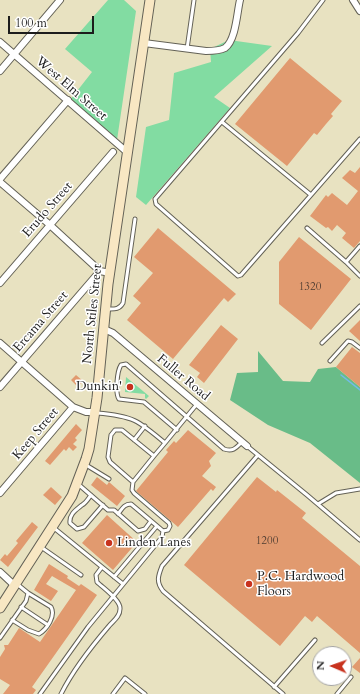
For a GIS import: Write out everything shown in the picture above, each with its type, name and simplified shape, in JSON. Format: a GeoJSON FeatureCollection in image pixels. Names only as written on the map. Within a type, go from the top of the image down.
{"type":"FeatureCollection","features":[{"type":"Feature","properties":{"kind":"main road","name":"North Stiles Street"},"geometry":{"type":"LineString","coordinates":[[0,608],[72,496],[89,449],[97,398],[105,308],[150,0]]}},
{"type":"Feature","properties":{"kind":"street"},"geometry":{"type":"LineString","coordinates":[[0,71],[60,0]]}},
{"type":"Feature","properties":{"kind":"street"},"geometry":{"type":"LineString","coordinates":[[144,44],[211,51],[225,48],[230,42],[234,33],[240,0]]}},
{"type":"Feature","properties":{"kind":"street"},"geometry":{"type":"LineString","coordinates":[[353,0],[360,11]]}},
{"type":"Feature","properties":{"kind":"street","name":"West Elm Street"},"geometry":{"type":"LineString","coordinates":[[0,42],[128,153]]}},
{"type":"Feature","properties":{"kind":"street"},"geometry":{"type":"LineString","coordinates":[[0,179],[68,100]]}},
{"type":"Feature","properties":{"kind":"street","name":"Erudo Street"},"geometry":{"type":"LineString","coordinates":[[0,284],[113,152]]}},
{"type":"Feature","properties":{"kind":"street"},"geometry":{"type":"LineString","coordinates":[[0,182],[100,271],[110,273]]}},
{"type":"Feature","properties":{"kind":"street","name":"Ercama Street"},"geometry":{"type":"LineString","coordinates":[[0,387],[100,271]]}},
{"type":"Feature","properties":{"kind":"street","name":"Fuller Road"},"geometry":{"type":"LineString","coordinates":[[104,329],[113,333],[244,444]]}},
{"type":"Feature","properties":{"kind":"street"},"geometry":{"type":"LineString","coordinates":[[0,344],[73,407],[86,412],[94,412]]}},
{"type":"Feature","properties":{"kind":"street","name":"Keep Street"},"geometry":{"type":"LineString","coordinates":[[0,493],[73,407]]}},
{"type":"Feature","properties":{"kind":"street"},"geometry":{"type":"LineString","coordinates":[[0,572],[15,584]]}},
{"type":"Feature","properties":{"kind":"lane"},"geometry":{"type":"LineString","coordinates":[[187,49],[194,0]]}},
{"type":"Feature","properties":{"kind":"lane"},"geometry":{"type":"LineString","coordinates":[[323,0],[298,33],[155,199],[156,204],[238,276],[241,275],[360,139]]}},
{"type":"Feature","properties":{"kind":"lane"},"geometry":{"type":"LineString","coordinates":[[222,122],[311,195]]}},
{"type":"Feature","properties":{"kind":"lane"},"geometry":{"type":"LineString","coordinates":[[105,308],[116,309],[121,307],[123,303],[136,219]]}},
{"type":"Feature","properties":{"kind":"lane"},"geometry":{"type":"LineString","coordinates":[[307,228],[360,276]]}},
{"type":"Feature","properties":{"kind":"lane"},"geometry":{"type":"LineString","coordinates":[[346,262],[360,246]]}},
{"type":"Feature","properties":{"kind":"lane"},"geometry":{"type":"LineString","coordinates":[[322,343],[360,306]]}},
{"type":"Feature","properties":{"kind":"lane"},"geometry":{"type":"LineString","coordinates":[[330,361],[348,341],[360,348]]}},
{"type":"Feature","properties":{"kind":"lane"},"geometry":{"type":"LineString","coordinates":[[177,430],[144,402],[117,398],[118,370],[120,365],[126,364],[224,449],[232,450],[244,444],[360,540]]}},
{"type":"Feature","properties":{"kind":"lane"},"geometry":{"type":"LineString","coordinates":[[163,531],[168,530],[170,526],[169,523],[134,493],[132,490],[133,482],[197,404]]}},
{"type":"Feature","properties":{"kind":"lane"},"geometry":{"type":"LineString","coordinates":[[94,412],[134,419],[165,443]]}},
{"type":"Feature","properties":{"kind":"lane"},"geometry":{"type":"LineString","coordinates":[[134,440],[145,426]]}},
{"type":"Feature","properties":{"kind":"lane"},"geometry":{"type":"LineString","coordinates":[[133,482],[110,462],[108,457],[111,435],[115,430],[122,430],[154,456]]}},
{"type":"Feature","properties":{"kind":"lane"},"geometry":{"type":"LineString","coordinates":[[258,455],[171,554],[162,566],[158,576],[158,585],[162,591],[283,694]]}},
{"type":"Feature","properties":{"kind":"lane"},"geometry":{"type":"LineString","coordinates":[[84,464],[109,479]]}},
{"type":"Feature","properties":{"kind":"lane"},"geometry":{"type":"LineString","coordinates":[[77,483],[108,510],[114,510],[138,531],[145,529],[152,521]]}},
{"type":"Feature","properties":{"kind":"lane"},"geometry":{"type":"LineString","coordinates":[[318,504],[336,493],[360,489]]}},
{"type":"Feature","properties":{"kind":"lane"},"geometry":{"type":"LineString","coordinates":[[91,495],[82,506],[72,514],[69,520],[70,523],[77,529],[84,527],[103,505]]}},
{"type":"Feature","properties":{"kind":"lane"},"geometry":{"type":"LineString","coordinates":[[118,514],[124,506],[131,504],[163,531]]}},
{"type":"Feature","properties":{"kind":"lane"},"geometry":{"type":"LineString","coordinates":[[114,577],[157,526]]}},
{"type":"Feature","properties":{"kind":"lane"},"geometry":{"type":"LineString","coordinates":[[52,527],[123,584]]}},
{"type":"Feature","properties":{"kind":"lane"},"geometry":{"type":"LineString","coordinates":[[40,694],[72,648],[112,596],[162,537],[163,531]]}},
{"type":"Feature","properties":{"kind":"lane"},"geometry":{"type":"LineString","coordinates":[[40,546],[80,575]]}},
{"type":"Feature","properties":{"kind":"lane"},"geometry":{"type":"LineString","coordinates":[[61,694],[66,684],[99,637],[118,616],[120,609],[119,602],[97,582],[96,574],[102,567]]}},
{"type":"Feature","properties":{"kind":"lane"},"geometry":{"type":"LineString","coordinates":[[12,620],[39,634],[43,632],[48,625],[54,611],[52,607],[28,593],[24,588],[15,584]]}},
{"type":"Feature","properties":{"kind":"lane"},"geometry":{"type":"LineString","coordinates":[[0,637],[26,601],[28,593]]}},
{"type":"Feature","properties":{"kind":"lane"},"geometry":{"type":"LineString","coordinates":[[22,607],[48,625]]}},
{"type":"Feature","properties":{"kind":"lane"},"geometry":{"type":"LineString","coordinates":[[274,687],[315,640]]}},
{"type":"Feature","properties":{"kind":"lane"},"geometry":{"type":"LineString","coordinates":[[113,694],[125,678],[145,694]]}},
{"type":"Feature","properties":{"kind":"lane"},"geometry":{"type":"LineString","coordinates":[[337,694],[344,686]]}},
{"type":"Feature","properties":{"kind":"green space"},"geometry":{"type":"Polygon","coordinates":[[[108,0],[124,0],[136,11],[117,140],[70,100],[92,72],[65,49],[108,0]]]}},
{"type":"Feature","properties":{"kind":"green space"},"geometry":{"type":"Polygon","coordinates":[[[229,40],[272,46],[214,97],[230,108],[146,205],[136,197],[146,127],[169,120],[174,73],[211,62],[210,49],[229,40]]]}},
{"type":"Feature","properties":{"kind":"green space"},"geometry":{"type":"Polygon","coordinates":[[[258,351],[283,381],[310,382],[318,369],[336,367],[360,387],[360,483],[310,443],[268,425],[230,400],[237,373],[258,372],[258,351]]]}},
{"type":"Feature","properties":{"kind":"green space"},"geometry":{"type":"Polygon","coordinates":[[[126,377],[149,396],[146,399],[145,394],[125,392],[126,377]]]}},
{"type":"Feature","properties":{"kind":"building"},"geometry":{"type":"Polygon","coordinates":[[[290,58],[342,101],[331,114],[333,116],[317,135],[314,133],[287,166],[235,124],[290,58]]]}},
{"type":"Feature","properties":{"kind":"building"},"geometry":{"type":"Polygon","coordinates":[[[360,167],[360,241],[354,248],[342,238],[346,233],[337,225],[332,231],[310,216],[326,195],[328,197],[332,193],[347,205],[358,191],[342,178],[350,170],[355,173],[360,167]]]}},
{"type":"Feature","properties":{"kind":"building"},"geometry":{"type":"Polygon","coordinates":[[[158,228],[236,294],[228,302],[224,298],[173,359],[127,320],[141,303],[133,296],[153,273],[134,257],[158,228]]]}},
{"type":"Feature","properties":{"kind":"building"},"geometry":{"type":"Polygon","coordinates":[[[299,237],[351,279],[311,330],[279,304],[279,262],[299,237]]]}},
{"type":"Feature","properties":{"kind":"building"},"geometry":{"type":"Polygon","coordinates":[[[360,320],[360,341],[349,331],[360,320]]]}},
{"type":"Feature","properties":{"kind":"building"},"geometry":{"type":"Polygon","coordinates":[[[221,325],[238,339],[204,383],[197,377],[200,373],[189,365],[221,325]]]}},
{"type":"Feature","properties":{"kind":"building"},"geometry":{"type":"Polygon","coordinates":[[[352,347],[360,353],[360,387],[336,367],[352,347]]]}},
{"type":"Feature","properties":{"kind":"building"},"geometry":{"type":"Polygon","coordinates":[[[76,375],[83,381],[78,387],[71,380],[76,375]]]}},
{"type":"Feature","properties":{"kind":"building"},"geometry":{"type":"Polygon","coordinates":[[[76,424],[82,430],[75,438],[77,440],[73,444],[77,447],[73,451],[69,447],[66,451],[64,449],[50,465],[45,461],[76,424]]]}},
{"type":"Feature","properties":{"kind":"building"},"geometry":{"type":"Polygon","coordinates":[[[188,430],[216,453],[209,461],[211,466],[202,476],[216,487],[213,491],[211,489],[178,527],[136,491],[168,452],[166,450],[174,441],[176,443],[188,430]]]}},
{"type":"Feature","properties":{"kind":"building"},"geometry":{"type":"Polygon","coordinates":[[[97,477],[107,485],[109,482],[125,496],[117,506],[91,485],[97,477]]]}},
{"type":"Feature","properties":{"kind":"building"},"geometry":{"type":"Polygon","coordinates":[[[257,477],[276,492],[277,490],[306,513],[302,518],[360,566],[360,653],[317,616],[312,622],[305,616],[280,646],[184,565],[257,477]]]}},
{"type":"Feature","properties":{"kind":"building"},"geometry":{"type":"Polygon","coordinates":[[[51,487],[62,497],[55,505],[43,495],[51,487]]]}},
{"type":"Feature","properties":{"kind":"building","name":"Linden Lanes"},"geometry":{"type":"Polygon","coordinates":[[[107,515],[137,542],[113,570],[82,543],[107,515]]]}},
{"type":"Feature","properties":{"kind":"building"},"geometry":{"type":"Polygon","coordinates":[[[32,522],[38,527],[8,567],[0,560],[5,554],[7,556],[18,543],[16,541],[32,522]]]}},
{"type":"Feature","properties":{"kind":"building"},"geometry":{"type":"Polygon","coordinates":[[[49,564],[68,576],[67,578],[79,586],[81,584],[97,595],[32,687],[36,690],[33,694],[3,694],[10,685],[0,679],[0,657],[5,649],[4,645],[8,645],[19,628],[40,642],[76,590],[52,576],[46,584],[58,591],[51,601],[34,590],[49,564]]]}},
{"type":"Feature","properties":{"kind":"building"},"geometry":{"type":"Polygon","coordinates":[[[360,658],[360,673],[352,667],[360,658]]]}},
{"type":"Feature","properties":{"kind":"waterway"},"geometry":{"type":"LineString","coordinates":[[341,375],[360,390]]}},
{"type":"Feature","properties":{"kind":"place","name":"Dunkin'"},"geometry":{"type":"Point","coordinates":[130,387]}},
{"type":"Feature","properties":{"kind":"place","name":"Linden Lanes"},"geometry":{"type":"Point","coordinates":[109,543]}},
{"type":"Feature","properties":{"kind":"place","name":"P.C. Hardwood Floors"},"geometry":{"type":"Point","coordinates":[249,584]}}]}
